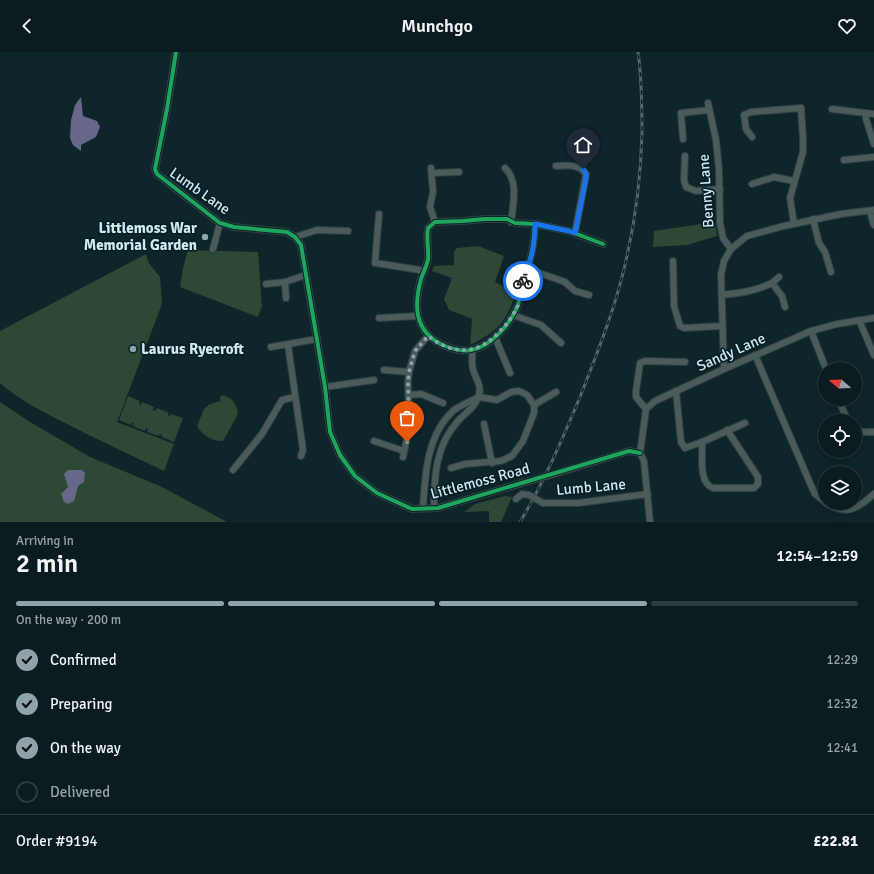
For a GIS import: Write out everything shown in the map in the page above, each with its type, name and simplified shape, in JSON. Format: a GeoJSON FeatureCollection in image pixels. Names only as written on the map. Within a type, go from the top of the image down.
{"type":"FeatureCollection","features":[{"type":"Feature","properties":{"kind":"street","name":"Lumb Lane"},"geometry":{"type":"LineString","coordinates":[[176,52],[167,109],[155,169],[159,176],[220,223],[287,232],[295,237]]}},
{"type":"Feature","properties":{"kind":"street","name":"Benny Lane"},"geometry":{"type":"LineString","coordinates":[[708,103],[716,140],[720,189],[720,223],[723,238],[731,249]]}},
{"type":"Feature","properties":{"kind":"street"},"geometry":{"type":"LineString","coordinates":[[752,137],[746,130],[744,115],[751,112],[801,108],[803,152],[790,198],[794,224]]}},
{"type":"Feature","properties":{"kind":"street"},"geometry":{"type":"LineString","coordinates":[[832,109],[874,114]]}},
{"type":"Feature","properties":{"kind":"street"},"geometry":{"type":"LineString","coordinates":[[675,110],[681,113],[709,110]]}},
{"type":"Feature","properties":{"kind":"street"},"geometry":{"type":"LineString","coordinates":[[681,113],[682,139]]}},
{"type":"Feature","properties":{"kind":"street"},"geometry":{"type":"LineString","coordinates":[[866,113],[866,119],[874,144]]}},
{"type":"Feature","properties":{"kind":"street"},"geometry":{"type":"LineString","coordinates":[[684,156],[684,180],[686,187],[696,190],[720,189]]}},
{"type":"Feature","properties":{"kind":"street"},"geometry":{"type":"LineString","coordinates":[[844,160],[874,157]]}},
{"type":"Feature","properties":{"kind":"street"},"geometry":{"type":"LineString","coordinates":[[556,166],[575,166],[583,169],[586,174],[575,233]]}},
{"type":"Feature","properties":{"kind":"street"},"geometry":{"type":"LineString","coordinates":[[505,168],[510,172],[514,182],[509,220]]}},
{"type":"Feature","properties":{"kind":"street"},"geometry":{"type":"LineString","coordinates":[[434,222],[430,207],[432,171],[459,172]]}},
{"type":"Feature","properties":{"kind":"street"},"geometry":{"type":"LineString","coordinates":[[752,184],[774,177],[794,181]]}},
{"type":"Feature","properties":{"kind":"street"},"geometry":{"type":"LineString","coordinates":[[724,368],[722,326],[723,265],[731,249],[748,236],[841,214],[872,211],[874,225]]}},
{"type":"Feature","properties":{"kind":"street"},"geometry":{"type":"LineString","coordinates":[[375,264],[380,214]]}},
{"type":"Feature","properties":{"kind":"street"},"geometry":{"type":"LineString","coordinates":[[535,224],[534,245],[528,269],[522,284],[518,304],[513,314],[495,337],[488,343],[472,350],[462,351],[449,348],[428,336],[421,326],[417,307],[420,280],[428,258],[428,228],[434,222],[485,219],[509,220],[515,224],[535,224],[569,231],[603,244]]}},
{"type":"Feature","properties":{"kind":"street"},"geometry":{"type":"LineString","coordinates":[[812,220],[819,243],[826,252],[831,272]]}},
{"type":"Feature","properties":{"kind":"street"},"geometry":{"type":"LineString","coordinates":[[213,249],[220,223]]}},
{"type":"Feature","properties":{"kind":"street"},"geometry":{"type":"LineString","coordinates":[[348,231],[317,230],[295,237],[301,245],[325,387],[374,380]]}},
{"type":"Feature","properties":{"kind":"street"},"geometry":{"type":"LineString","coordinates":[[673,261],[674,306],[680,326],[684,328],[722,326]]}},
{"type":"Feature","properties":{"kind":"street"},"geometry":{"type":"LineString","coordinates":[[368,264],[414,268],[423,271]]}},
{"type":"Feature","properties":{"kind":"street"},"geometry":{"type":"LineString","coordinates":[[528,269],[565,282],[575,291],[589,294]]}},
{"type":"Feature","properties":{"kind":"street"},"geometry":{"type":"LineString","coordinates":[[266,284],[285,282],[306,275]]}},
{"type":"Feature","properties":{"kind":"street"},"geometry":{"type":"LineString","coordinates":[[722,295],[760,289],[772,283],[779,277]]}},
{"type":"Feature","properties":{"kind":"street"},"geometry":{"type":"LineString","coordinates":[[285,282],[286,298]]}},
{"type":"Feature","properties":{"kind":"street"},"geometry":{"type":"LineString","coordinates":[[772,283],[782,296],[785,307]]}},
{"type":"Feature","properties":{"kind":"street"},"geometry":{"type":"LineString","coordinates":[[513,314],[541,325],[561,343]]}},
{"type":"Feature","properties":{"kind":"street"},"geometry":{"type":"LineString","coordinates":[[379,318],[418,316]]}},
{"type":"Feature","properties":{"kind":"street","name":"Sandy Lane"},"geometry":{"type":"LineString","coordinates":[[646,409],[655,401],[724,368],[811,332],[837,324],[874,318]]}},
{"type":"Feature","properties":{"kind":"street"},"geometry":{"type":"LineString","coordinates":[[859,320],[874,355]]}},
{"type":"Feature","properties":{"kind":"street"},"geometry":{"type":"LineString","coordinates":[[811,332],[823,362]]}},
{"type":"Feature","properties":{"kind":"street"},"geometry":{"type":"LineString","coordinates":[[374,441],[404,454],[409,428],[409,372],[415,351],[428,336]]}},
{"type":"Feature","properties":{"kind":"street"},"geometry":{"type":"LineString","coordinates":[[495,337],[510,373]]}},
{"type":"Feature","properties":{"kind":"street"},"geometry":{"type":"LineString","coordinates":[[271,347],[317,340]]}},
{"type":"Feature","properties":{"kind":"street"},"geometry":{"type":"LineString","coordinates":[[288,345],[303,450],[302,456]]}},
{"type":"Feature","properties":{"kind":"street"},"geometry":{"type":"LineString","coordinates":[[434,507],[436,472],[441,448],[458,420],[473,408],[479,397],[480,384],[473,369],[472,350]]}},
{"type":"Feature","properties":{"kind":"street"},"geometry":{"type":"LineString","coordinates":[[755,355],[810,483],[815,494],[818,496]]}},
{"type":"Feature","properties":{"kind":"street"},"geometry":{"type":"LineString","coordinates":[[650,522],[644,462],[640,454],[646,409],[636,397],[640,363],[645,361],[685,362]]}},
{"type":"Feature","properties":{"kind":"street"},"geometry":{"type":"LineString","coordinates":[[384,370],[409,372]]}},
{"type":"Feature","properties":{"kind":"street","name":"Littlemoss Road"},"geometry":{"type":"LineString","coordinates":[[325,387],[330,432],[340,456],[356,476],[378,493],[412,509],[438,508],[629,451],[640,454]]}},
{"type":"Feature","properties":{"kind":"street"},"geometry":{"type":"LineString","coordinates":[[422,508],[430,449],[444,421],[455,410],[479,397],[497,400],[511,392],[519,391],[527,395],[534,405],[534,414],[523,441],[512,456],[492,463],[465,464],[451,468]]}},
{"type":"Feature","properties":{"kind":"street"},"geometry":{"type":"LineString","coordinates":[[676,391],[681,442],[685,448],[744,423]]}},
{"type":"Feature","properties":{"kind":"street"},"geometry":{"type":"LineString","coordinates":[[534,405],[556,392]]}},
{"type":"Feature","properties":{"kind":"street"},"geometry":{"type":"LineString","coordinates":[[409,395],[421,394],[443,403]]}},
{"type":"Feature","properties":{"kind":"street"},"geometry":{"type":"LineString","coordinates":[[233,470],[262,434],[282,400],[295,397]]}},
{"type":"Feature","properties":{"kind":"street"},"geometry":{"type":"LineString","coordinates":[[484,424],[492,463]]}},
{"type":"Feature","properties":{"kind":"street"},"geometry":{"type":"LineString","coordinates":[[702,442],[703,477],[707,485],[713,488],[754,488],[759,482],[758,477],[727,430]]}},
{"type":"Feature","properties":{"kind":"street"},"geometry":{"type":"LineString","coordinates":[[862,432],[874,432]]}},
{"type":"Feature","properties":{"kind":"street","name":"Lumb Lane"},"geometry":{"type":"LineString","coordinates":[[516,499],[522,494],[529,495],[543,503],[578,503],[648,494]]}},
{"type":"Feature","properties":{"kind":"street"},"geometry":{"type":"LineString","coordinates":[[862,504],[874,494]]}},
{"type":"Feature","properties":{"kind":"green space"},"geometry":{"type":"Polygon","coordinates":[[[715,222],[717,236],[687,245],[653,247],[654,231],[715,222]]]}},
{"type":"Feature","properties":{"kind":"green space"},"geometry":{"type":"Polygon","coordinates":[[[478,246],[504,256],[495,282],[516,293],[509,311],[500,325],[470,345],[472,319],[449,310],[444,299],[452,278],[432,271],[434,266],[454,265],[454,252],[457,248],[478,246]]]}},
{"type":"Feature","properties":{"kind":"green space"},"geometry":{"type":"Polygon","coordinates":[[[188,250],[258,252],[262,306],[258,317],[180,287],[188,250]]]}},
{"type":"Feature","properties":{"kind":"green space"},"geometry":{"type":"Polygon","coordinates":[[[146,254],[148,262],[160,277],[162,304],[117,422],[174,444],[164,471],[43,412],[21,399],[0,383],[0,331],[146,254]]]}},
{"type":"Feature","properties":{"kind":"green space"},"geometry":{"type":"Polygon","coordinates":[[[222,395],[229,397],[236,407],[238,414],[223,441],[219,441],[208,437],[197,426],[204,409],[210,404],[220,401],[220,397],[222,395]]]}},
{"type":"Feature","properties":{"kind":"green space"},"geometry":{"type":"Polygon","coordinates":[[[128,396],[140,401],[139,404],[141,405],[142,402],[154,407],[153,410],[155,411],[157,408],[169,413],[168,415],[170,416],[171,414],[183,418],[174,442],[162,437],[160,434],[159,436],[147,432],[148,429],[146,428],[145,431],[133,426],[134,423],[131,425],[119,420],[128,396]]]}},
{"type":"Feature","properties":{"kind":"green space"},"geometry":{"type":"Polygon","coordinates":[[[0,402],[30,422],[90,457],[162,487],[227,522],[0,522],[0,402]]]}},
{"type":"Feature","properties":{"kind":"green space"},"geometry":{"type":"Polygon","coordinates":[[[505,496],[512,497],[501,522],[489,522],[489,511],[464,512],[475,504],[505,496]]]}},
{"type":"Feature","properties":{"kind":"water"},"geometry":{"type":"Polygon","coordinates":[[[81,97],[83,116],[97,121],[100,127],[96,137],[81,145],[81,151],[73,145],[70,138],[71,120],[75,105],[81,97]]]}},
{"type":"Feature","properties":{"kind":"water"},"geometry":{"type":"Polygon","coordinates":[[[68,470],[82,470],[85,473],[84,482],[78,486],[74,501],[68,504],[64,502],[61,494],[68,487],[64,474],[68,470]]]}},
{"type":"Feature","properties":{"kind":"railway"},"geometry":{"type":"LineString","coordinates":[[520,522],[545,476],[580,397],[594,362],[623,274],[638,195],[642,133],[642,103],[638,52]]}},
{"type":"Feature","properties":{"kind":"cycle path"},"geometry":{"type":"LineString","coordinates":[[176,52],[167,109],[155,169],[157,174],[220,223],[234,227],[287,232],[295,237],[301,245],[325,387],[330,432],[340,455],[355,476],[377,493],[412,509],[438,508],[629,451],[640,453]]}},
{"type":"Feature","properties":{"kind":"cycle path"},"geometry":{"type":"LineString","coordinates":[[535,224],[533,248],[521,286],[518,305],[511,319],[499,333],[486,344],[468,351],[448,347],[431,338],[424,330],[419,320],[417,302],[420,283],[428,259],[428,228],[435,222],[507,219],[515,223],[535,224],[569,231],[603,244]]}},
{"type":"Feature","properties":{"kind":"way so far"},"geometry":{"type":"LineString","coordinates":[[407,442],[410,410],[408,382],[409,372],[418,346],[428,336],[449,348],[462,351],[472,350],[488,343],[495,337],[513,314],[518,304],[523,281]]}},
{"type":"Feature","properties":{"kind":"place","name":"Littlemoss War Memorial Garden"},"geometry":{"type":"Point","coordinates":[205,237]}},
{"type":"Feature","properties":{"kind":"place","name":"Laurus Ryecroft"},"geometry":{"type":"Point","coordinates":[133,349]}},
{"type":"Feature","properties":{"kind":"route"},"geometry":{"type":"LineString","coordinates":[[523,281],[530,263],[534,245],[535,224],[575,233],[586,179],[586,174],[583,169]]}}]}
